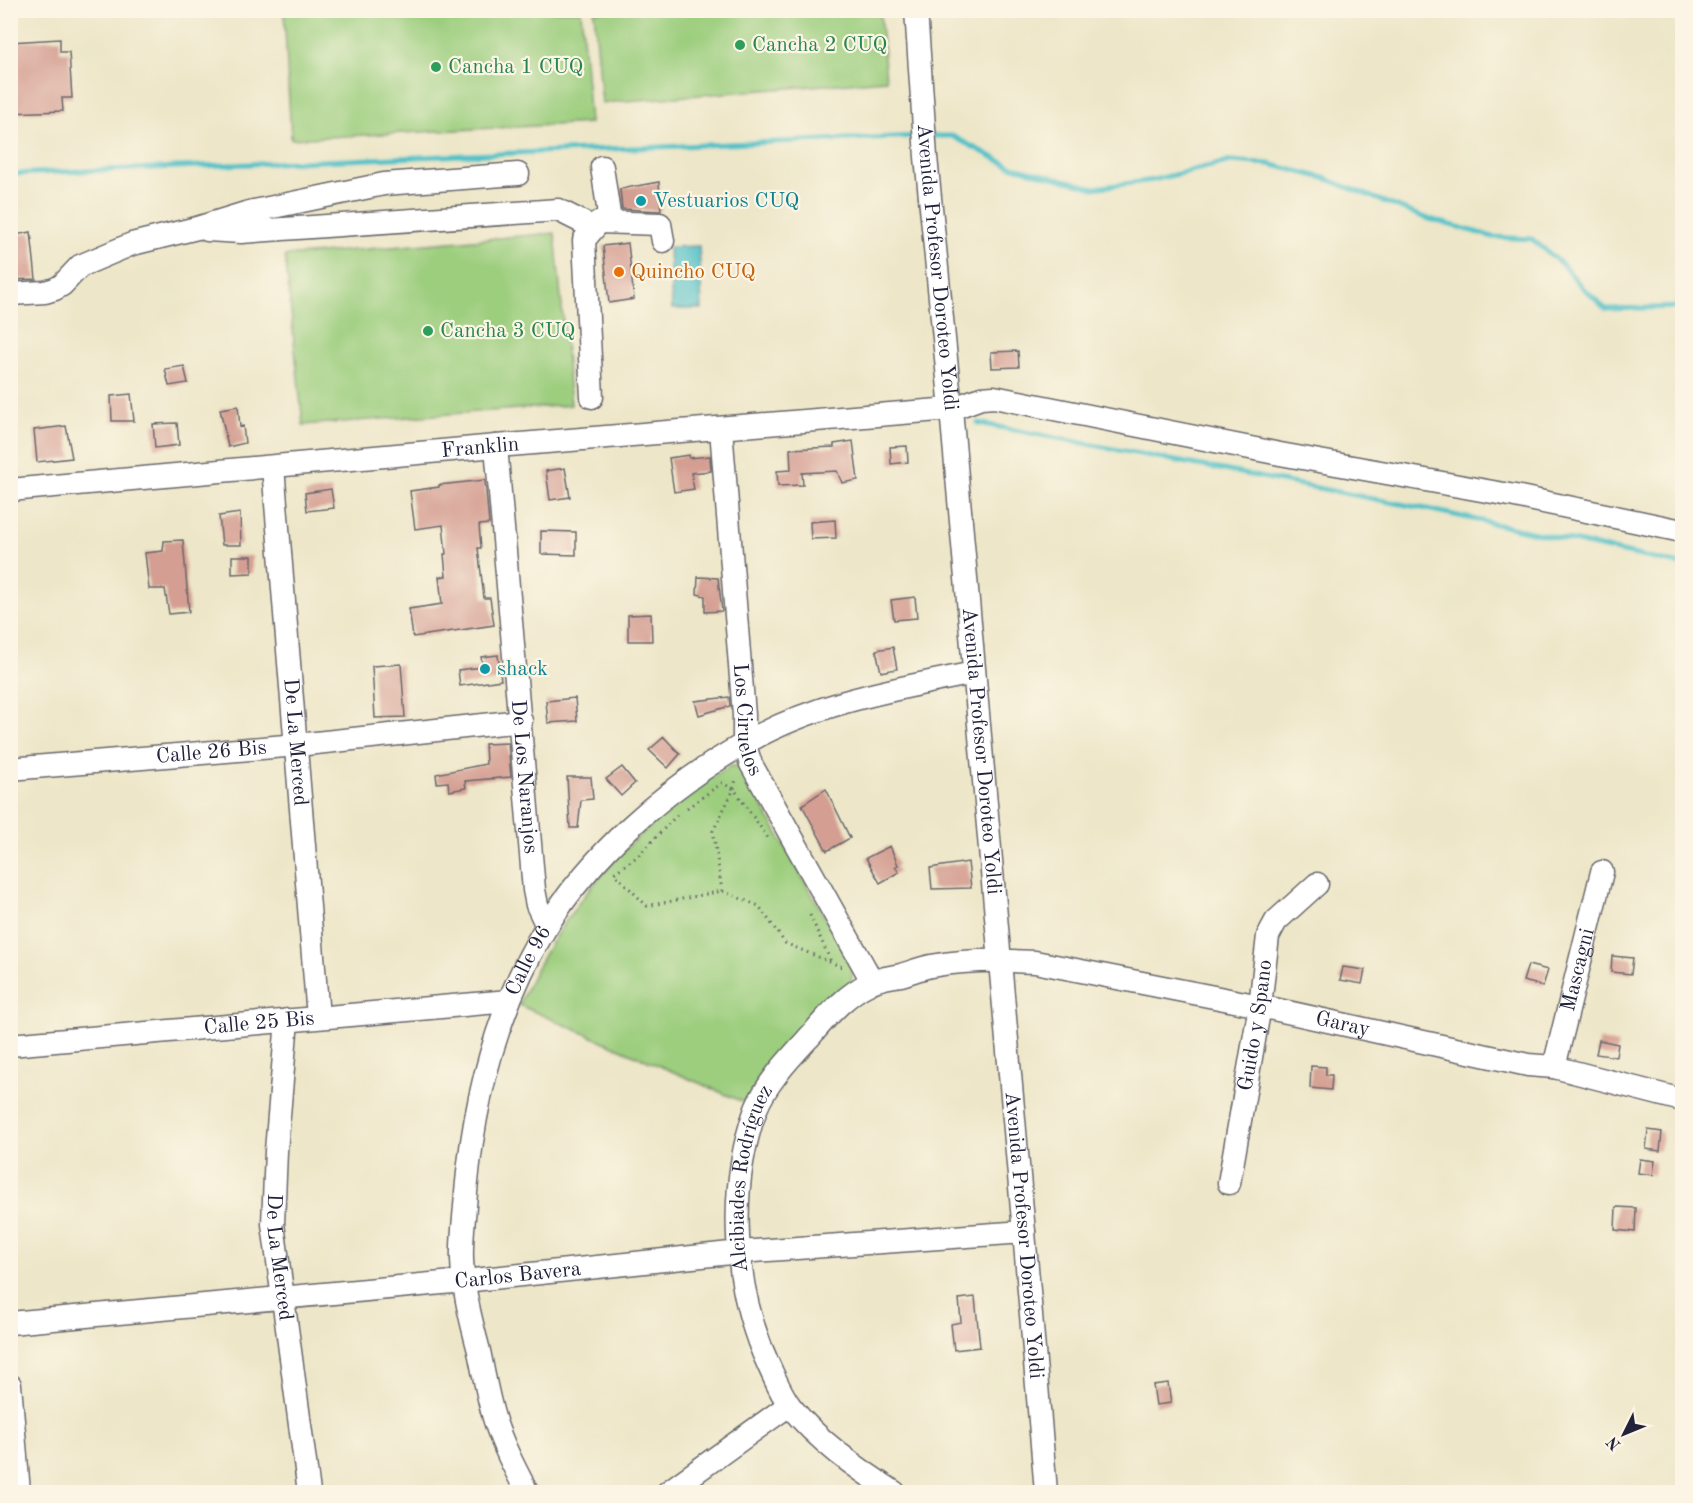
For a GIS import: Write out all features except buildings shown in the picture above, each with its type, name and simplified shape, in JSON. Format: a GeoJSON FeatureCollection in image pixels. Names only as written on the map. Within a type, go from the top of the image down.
{"type":"FeatureCollection","features":[{"type":"Feature","properties":{"kind":"street","name":"Avenida Profesor Doroteo Yoldi"},"geometry":{"type":"LineString","coordinates":[[916,10],[926,157],[951,409],[1046,1492]]}},
{"type":"Feature","properties":{"kind":"street"},"geometry":{"type":"LineString","coordinates":[[592,397],[584,240],[602,224],[602,167]]}},
{"type":"Feature","properties":{"kind":"street"},"geometry":{"type":"LineString","coordinates":[[10,294],[45,292],[55,289],[63,285],[80,266],[132,244],[249,212],[384,184],[518,174]]}},
{"type":"Feature","properties":{"kind":"street"},"geometry":{"type":"LineString","coordinates":[[197,228],[241,232],[558,210],[602,224],[660,224],[663,241]]}},
{"type":"Feature","properties":{"kind":"street","name":"Franklin"},"geometry":{"type":"LineString","coordinates":[[10,490],[496,446],[951,409],[981,398],[994,397],[1280,454],[1515,496],[1683,531]]}},
{"type":"Feature","properties":{"kind":"street","name":"Los Ciruelos"},"geometry":{"type":"LineString","coordinates":[[721,429],[744,715],[744,743],[751,764],[869,976]]}},
{"type":"Feature","properties":{"kind":"street","name":"De Los Naranjos"},"geometry":{"type":"LineString","coordinates":[[496,446],[534,890],[537,904],[547,926]]}},
{"type":"Feature","properties":{"kind":"street","name":"De La Merced"},"geometry":{"type":"LineString","coordinates":[[273,467],[318,1017]]}},
{"type":"Feature","properties":{"kind":"street","name":"Calle 96"},"geometry":{"type":"LineString","coordinates":[[526,1492],[510,1461],[495,1421],[467,1302],[462,1257],[469,1159],[486,1071],[508,1001],[525,962],[576,886],[611,846],[640,818],[712,763],[744,743],[792,721],[860,698],[974,674]]}},
{"type":"Feature","properties":{"kind":"street","name":"Calle 26 Bis"},"geometry":{"type":"LineString","coordinates":[[10,770],[297,745],[520,721]]}},
{"type":"Feature","properties":{"kind":"street","name":"Mascagni"},"geometry":{"type":"LineString","coordinates":[[1554,1067],[1602,872]]}},
{"type":"Feature","properties":{"kind":"street","name":"Guido y Spano"},"geometry":{"type":"LineString","coordinates":[[1229,1183],[1260,1006],[1268,936],[1276,921],[1317,884]]}},
{"type":"Feature","properties":{"kind":"street","name":"Alcibiades Rodríguez"},"geometry":{"type":"LineString","coordinates":[[894,1492],[851,1464],[789,1405],[764,1355],[744,1288],[740,1252],[739,1194],[743,1161],[757,1107],[793,1055],[822,1022],[869,976],[931,966],[999,960]]}},
{"type":"Feature","properties":{"kind":"street","name":"Garay"},"geometry":{"type":"LineString","coordinates":[[999,960],[1035,962],[1260,1006],[1528,1065],[1554,1067],[1683,1101]]}},
{"type":"Feature","properties":{"kind":"street","name":"Calle 25 Bis"},"geometry":{"type":"LineString","coordinates":[[10,1045],[508,1001]]}},
{"type":"Feature","properties":{"kind":"street","name":"De La Merced"},"geometry":{"type":"LineString","coordinates":[[287,1020],[276,1151],[274,1234],[309,1492]]}},
{"type":"Feature","properties":{"kind":"street","name":"Carlos Bavera"},"geometry":{"type":"LineString","coordinates":[[10,1323],[464,1281],[740,1252],[1024,1232]]}},
{"type":"Feature","properties":{"kind":"street"},"geometry":{"type":"LineString","coordinates":[[10,1385],[19,1492]]}},
{"type":"Feature","properties":{"kind":"street"},"geometry":{"type":"LineString","coordinates":[[668,1492],[789,1405]]}},
{"type":"Feature","properties":{"kind":"path"},"geometry":{"type":"LineString","coordinates":[[722,891],[713,831],[734,789],[736,777]]}},
{"type":"Feature","properties":{"kind":"path"},"geometry":{"type":"LineString","coordinates":[[687,808],[722,783],[734,789],[773,846]]}},
{"type":"Feature","properties":{"kind":"path"},"geometry":{"type":"LineString","coordinates":[[678,814],[638,856],[614,873],[647,906],[722,891],[759,906],[784,943],[869,976]]}},
{"type":"Feature","properties":{"kind":"path"},"geometry":{"type":"LineString","coordinates":[[810,914],[832,963]]}},
{"type":"Feature","properties":{"kind":"green space","name":"Cancha 1 CUQ"},"geometry":{"type":"Polygon","coordinates":[[[284,11],[581,11],[590,123],[291,139],[284,11]]]}},
{"type":"Feature","properties":{"kind":"green space","name":"Cancha 2 CUQ"},"geometry":{"type":"Polygon","coordinates":[[[594,11],[880,11],[886,80],[602,103],[594,11]]]}},
{"type":"Feature","properties":{"kind":"green space","name":"Cancha 3 CUQ"},"geometry":{"type":"Polygon","coordinates":[[[555,233],[571,405],[303,425],[285,256],[555,233]]]}},
{"type":"Feature","properties":{"kind":"green space"},"geometry":{"type":"Polygon","coordinates":[[[730,766],[740,766],[851,964],[852,979],[849,986],[750,1105],[519,1005],[536,969],[557,934],[606,870],[634,840],[665,813],[730,766]]]}},
{"type":"Feature","properties":{"kind":"water"},"geometry":{"type":"Polygon","coordinates":[[[699,246],[702,309],[672,309],[669,247],[699,246]]]}},
{"type":"Feature","properties":{"kind":"waterway"},"geometry":{"type":"LineString","coordinates":[[10,174],[920,136]]}},
{"type":"Feature","properties":{"kind":"waterway"},"geometry":{"type":"LineString","coordinates":[[929,136],[952,136],[1010,166],[1094,188],[1153,180],[1231,161],[1269,164],[1324,178],[1423,217],[1493,237],[1532,239],[1563,265],[1581,286],[1606,309],[1682,307]]}},
{"type":"Feature","properties":{"kind":"waterway"},"geometry":{"type":"LineString","coordinates":[[978,423],[1427,509],[1682,565]]}},
{"type":"Feature","properties":{"kind":"place","name":"Cancha 2 CUQ"},"geometry":{"type":"Point","coordinates":[740,45]}},
{"type":"Feature","properties":{"kind":"place","name":"Cancha 1 CUQ"},"geometry":{"type":"Point","coordinates":[436,67]}},
{"type":"Feature","properties":{"kind":"place","name":"Vestuarios CUQ"},"geometry":{"type":"Point","coordinates":[641,201]}},
{"type":"Feature","properties":{"kind":"place","name":"Quincho CUQ"},"geometry":{"type":"Point","coordinates":[619,272]}},
{"type":"Feature","properties":{"kind":"place","name":"Cancha 3 CUQ"},"geometry":{"type":"Point","coordinates":[428,331]}},
{"type":"Feature","properties":{"kind":"place","name":"shack"},"geometry":{"type":"Point","coordinates":[485,669]}}]}
